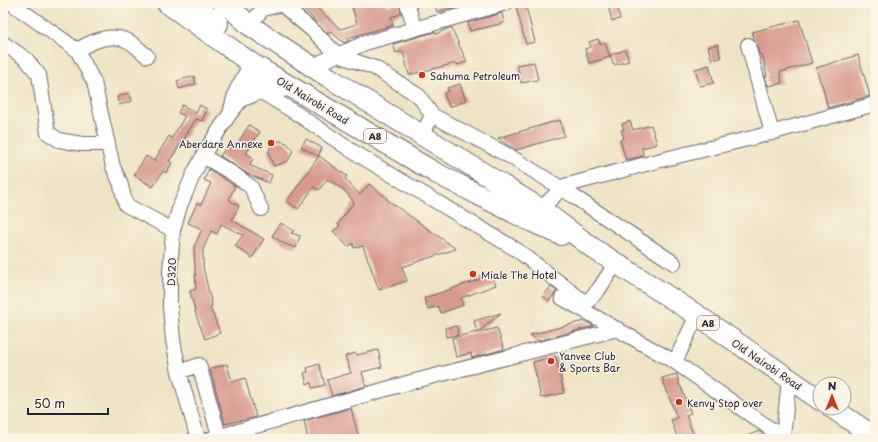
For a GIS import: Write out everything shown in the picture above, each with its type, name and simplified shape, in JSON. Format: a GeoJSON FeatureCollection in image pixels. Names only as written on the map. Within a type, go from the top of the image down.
{"type":"FeatureCollection","features":[{"type":"Feature","properties":{"kind":"highway","name":"Old Nairobi Road"},"geometry":{"type":"LineString","coordinates":[[167,3],[289,86],[434,172],[526,219],[594,249]]}},
{"type":"Feature","properties":{"kind":"highway"},"geometry":{"type":"LineString","coordinates":[[191,3],[251,50],[257,63],[277,65],[323,92],[388,125],[449,153]]}},
{"type":"Feature","properties":{"kind":"highway","name":"Old Nairobi Road"},"geometry":{"type":"LineString","coordinates":[[223,3],[249,25],[312,66],[449,153],[541,209],[594,249],[697,315],[812,395]]}},
{"type":"Feature","properties":{"kind":"highway"},"geometry":{"type":"LineString","coordinates":[[252,93],[289,86]]}},
{"type":"Feature","properties":{"kind":"highway"},"geometry":{"type":"LineString","coordinates":[[844,416],[875,437]]}},
{"type":"Feature","properties":{"kind":"street"},"geometry":{"type":"LineString","coordinates":[[11,3],[77,50],[94,82],[113,167],[120,182],[126,205],[173,230]]}},
{"type":"Feature","properties":{"kind":"street"},"geometry":{"type":"LineString","coordinates":[[407,3],[415,29]]}},
{"type":"Feature","properties":{"kind":"street"},"geometry":{"type":"LineString","coordinates":[[312,66],[365,43],[506,3]]}},
{"type":"Feature","properties":{"kind":"street"},"geometry":{"type":"LineString","coordinates":[[249,25],[258,6],[283,4],[338,55],[375,68],[419,96],[432,115],[511,157],[561,188],[674,263]]}},
{"type":"Feature","properties":{"kind":"street"},"geometry":{"type":"LineString","coordinates":[[77,50],[102,38],[117,38],[131,43],[147,56]]}},
{"type":"Feature","properties":{"kind":"street"},"geometry":{"type":"LineString","coordinates":[[3,43],[26,59],[39,75],[48,133],[59,140],[82,144],[108,144]]}},
{"type":"Feature","properties":{"kind":"street"},"geometry":{"type":"LineString","coordinates":[[748,45],[772,133]]}},
{"type":"Feature","properties":{"kind":"street","name":"D320"},"geometry":{"type":"LineString","coordinates":[[198,439],[179,372],[173,340],[170,307],[170,272],[173,230],[180,206],[203,156],[229,115],[252,93],[257,63]]}},
{"type":"Feature","properties":{"kind":"street","name":"D320"},"geometry":{"type":"LineString","coordinates":[[229,115],[236,91],[257,63]]}},
{"type":"Feature","properties":{"kind":"street"},"geometry":{"type":"LineString","coordinates":[[252,93],[296,113],[352,151],[517,250],[583,306],[618,329],[675,362],[784,438]]}},
{"type":"Feature","properties":{"kind":"street"},"geometry":{"type":"LineString","coordinates":[[541,209],[564,186],[772,133],[875,104]]}},
{"type":"Feature","properties":{"kind":"street"},"geometry":{"type":"LineString","coordinates":[[422,136],[432,115]]}},
{"type":"Feature","properties":{"kind":"street"},"geometry":{"type":"LineString","coordinates":[[203,156],[232,173],[251,187],[261,209]]}},
{"type":"Feature","properties":{"kind":"street"},"geometry":{"type":"LineString","coordinates":[[583,306],[599,289],[616,263]]}},
{"type":"Feature","properties":{"kind":"street"},"geometry":{"type":"LineString","coordinates":[[562,298],[583,306]]}},
{"type":"Feature","properties":{"kind":"street"},"geometry":{"type":"LineString","coordinates":[[675,362],[697,315]]}},
{"type":"Feature","properties":{"kind":"street"},"geometry":{"type":"LineString","coordinates":[[179,372],[199,365],[217,438],[418,380],[618,329]]}},
{"type":"Feature","properties":{"kind":"street"},"geometry":{"type":"LineString","coordinates":[[784,438],[789,379]]}},
{"type":"Feature","properties":{"kind":"building"},"geometry":{"type":"Polygon","coordinates":[[[351,3],[387,3],[388,6],[399,3],[401,14],[391,17],[393,25],[348,38],[349,41],[344,43],[330,31],[328,34],[304,10],[314,5],[340,29],[357,24],[351,3]]]}},
{"type":"Feature","properties":{"kind":"building"},"geometry":{"type":"Polygon","coordinates":[[[434,3],[461,3],[461,6],[437,12],[434,3]]]}},
{"type":"Feature","properties":{"kind":"building"},"geometry":{"type":"Polygon","coordinates":[[[515,3],[525,3],[535,42],[526,44],[515,3]]]}},
{"type":"Feature","properties":{"kind":"building"},"geometry":{"type":"Polygon","coordinates":[[[616,3],[620,19],[612,21],[608,5],[616,3]]]}},
{"type":"Feature","properties":{"kind":"building"},"geometry":{"type":"Polygon","coordinates":[[[502,13],[504,23],[470,31],[468,23],[502,13]]]}},
{"type":"Feature","properties":{"kind":"building"},"geometry":{"type":"Polygon","coordinates":[[[799,20],[812,63],[780,72],[782,83],[768,86],[762,54],[759,54],[752,32],[799,20]]]}},
{"type":"Feature","properties":{"kind":"building"},"geometry":{"type":"Polygon","coordinates":[[[451,27],[467,62],[457,65],[456,63],[409,75],[403,51],[396,53],[393,44],[435,32],[436,34],[451,27]]]}},
{"type":"Feature","properties":{"kind":"building"},"geometry":{"type":"Polygon","coordinates":[[[598,39],[600,44],[605,43],[610,57],[589,63],[585,49],[591,47],[589,42],[598,39]]]}},
{"type":"Feature","properties":{"kind":"building"},"geometry":{"type":"Polygon","coordinates":[[[718,44],[721,58],[712,60],[708,47],[718,44]]]}},
{"type":"Feature","properties":{"kind":"building"},"geometry":{"type":"Polygon","coordinates":[[[625,50],[629,61],[614,65],[610,55],[625,50]]]}},
{"type":"Feature","properties":{"kind":"building"},"geometry":{"type":"Polygon","coordinates":[[[858,55],[870,96],[828,108],[816,68],[858,55]]]}},
{"type":"Feature","properties":{"kind":"building"},"geometry":{"type":"Polygon","coordinates":[[[534,62],[538,80],[521,83],[517,65],[534,62]]]}},
{"type":"Feature","properties":{"kind":"building"},"geometry":{"type":"Polygon","coordinates":[[[709,65],[714,83],[700,86],[695,69],[709,65]]]}},
{"type":"Feature","properties":{"kind":"building"},"geometry":{"type":"Polygon","coordinates":[[[194,76],[196,84],[179,89],[177,81],[194,76]]]}},
{"type":"Feature","properties":{"kind":"building"},"geometry":{"type":"Polygon","coordinates":[[[460,84],[466,101],[449,107],[444,93],[449,91],[447,88],[460,84]]]}},
{"type":"Feature","properties":{"kind":"building"},"geometry":{"type":"Polygon","coordinates":[[[129,93],[132,101],[119,105],[117,97],[129,93]]]}},
{"type":"Feature","properties":{"kind":"building"},"geometry":{"type":"Polygon","coordinates":[[[182,105],[196,113],[200,105],[207,109],[202,121],[196,119],[169,161],[172,163],[166,173],[163,171],[153,187],[134,175],[146,156],[154,161],[169,136],[172,138],[185,116],[178,113],[182,105]]]}},
{"type":"Feature","properties":{"kind":"building"},"geometry":{"type":"Polygon","coordinates":[[[560,120],[564,136],[516,150],[498,138],[560,120]]]}},
{"type":"Feature","properties":{"kind":"building"},"geometry":{"type":"Polygon","coordinates":[[[630,121],[633,130],[651,125],[657,144],[642,148],[643,156],[626,160],[620,140],[624,138],[621,130],[624,130],[622,124],[630,121]]]}},
{"type":"Feature","properties":{"kind":"building"},"geometry":{"type":"Polygon","coordinates":[[[249,125],[260,132],[246,153],[254,158],[249,165],[272,175],[269,183],[248,174],[220,156],[230,142],[236,146],[249,125]]]}},
{"type":"Feature","properties":{"kind":"building"},"geometry":{"type":"Polygon","coordinates":[[[306,139],[322,148],[318,156],[301,147],[306,139]]]}},
{"type":"Feature","properties":{"kind":"building"},"geometry":{"type":"Polygon","coordinates":[[[280,141],[287,143],[293,150],[288,161],[274,166],[269,155],[269,151],[272,144],[280,141]]]}},
{"type":"Feature","properties":{"kind":"building"},"geometry":{"type":"Polygon","coordinates":[[[319,156],[347,176],[345,179],[360,195],[369,184],[387,198],[386,199],[456,249],[402,267],[407,281],[379,290],[363,246],[354,248],[353,243],[348,247],[333,231],[340,226],[338,224],[354,202],[343,189],[327,179],[319,190],[314,187],[298,209],[287,201],[319,156]]]}},
{"type":"Feature","properties":{"kind":"building"},"geometry":{"type":"Polygon","coordinates":[[[209,169],[235,186],[229,200],[239,206],[232,220],[264,239],[252,258],[235,246],[243,235],[221,224],[217,234],[211,231],[203,250],[203,267],[212,306],[210,307],[220,333],[205,339],[196,315],[190,291],[196,289],[194,247],[202,229],[188,223],[197,203],[201,205],[211,183],[204,180],[209,169]]]}},
{"type":"Feature","properties":{"kind":"building"},"geometry":{"type":"Polygon","coordinates":[[[281,223],[294,231],[291,233],[300,236],[296,248],[285,244],[272,236],[281,223]]]}},
{"type":"Feature","properties":{"kind":"building"},"geometry":{"type":"Polygon","coordinates":[[[488,274],[489,277],[492,276],[496,285],[461,298],[463,305],[441,313],[438,306],[428,309],[424,298],[481,279],[480,277],[488,274]]]}},
{"type":"Feature","properties":{"kind":"building"},"geometry":{"type":"Polygon","coordinates":[[[551,287],[557,291],[549,301],[543,296],[551,287]]]}},
{"type":"Feature","properties":{"kind":"building"},"geometry":{"type":"Polygon","coordinates":[[[501,313],[477,333],[497,328],[504,349],[472,358],[471,353],[456,357],[452,338],[477,332],[474,321],[501,313]]]}},
{"type":"Feature","properties":{"kind":"building"},"geometry":{"type":"Polygon","coordinates":[[[584,321],[594,326],[538,341],[530,335],[584,321]]]}},
{"type":"Feature","properties":{"kind":"building"},"geometry":{"type":"Polygon","coordinates":[[[457,326],[458,335],[446,337],[445,328],[457,326]]]}},
{"type":"Feature","properties":{"kind":"building"},"geometry":{"type":"Polygon","coordinates":[[[378,350],[382,367],[362,372],[366,386],[332,396],[327,380],[351,373],[345,356],[378,350]]]}},
{"type":"Feature","properties":{"kind":"building"},"geometry":{"type":"Polygon","coordinates":[[[556,357],[564,393],[541,398],[533,362],[556,357]]]}},
{"type":"Feature","properties":{"kind":"building"},"geometry":{"type":"Polygon","coordinates":[[[227,364],[232,382],[245,378],[256,417],[225,424],[210,369],[227,364]]]}},
{"type":"Feature","properties":{"kind":"building"},"geometry":{"type":"Polygon","coordinates":[[[319,364],[325,385],[312,388],[311,383],[307,384],[304,373],[308,372],[307,368],[319,364]]]}},
{"type":"Feature","properties":{"kind":"building","name":"Kenvy Stop over"},"geometry":{"type":"Polygon","coordinates":[[[677,374],[680,387],[691,413],[686,415],[695,439],[678,439],[671,420],[677,418],[662,378],[677,374]]]}},
{"type":"Feature","properties":{"kind":"building"},"geometry":{"type":"Polygon","coordinates":[[[351,408],[359,439],[308,439],[304,421],[351,408]]]}},
{"type":"Feature","properties":{"kind":"building"},"geometry":{"type":"Polygon","coordinates":[[[759,431],[766,439],[740,439],[759,431]]]}},
{"type":"Feature","properties":{"kind":"place","name":"Sahuma Petroleum"},"geometry":{"type":"Point","coordinates":[422,75]}},
{"type":"Feature","properties":{"kind":"place","name":"Aberdare Annexe"},"geometry":{"type":"Point","coordinates":[271,143]}},
{"type":"Feature","properties":{"kind":"place","name":"Miale The Hotel"},"geometry":{"type":"Point","coordinates":[473,274]}},
{"type":"Feature","properties":{"kind":"place","name":"Yanvee Club & Sports Bar"},"geometry":{"type":"Point","coordinates":[551,361]}},
{"type":"Feature","properties":{"kind":"place","name":"Kenvy Stop over"},"geometry":{"type":"Point","coordinates":[679,402]}}]}
